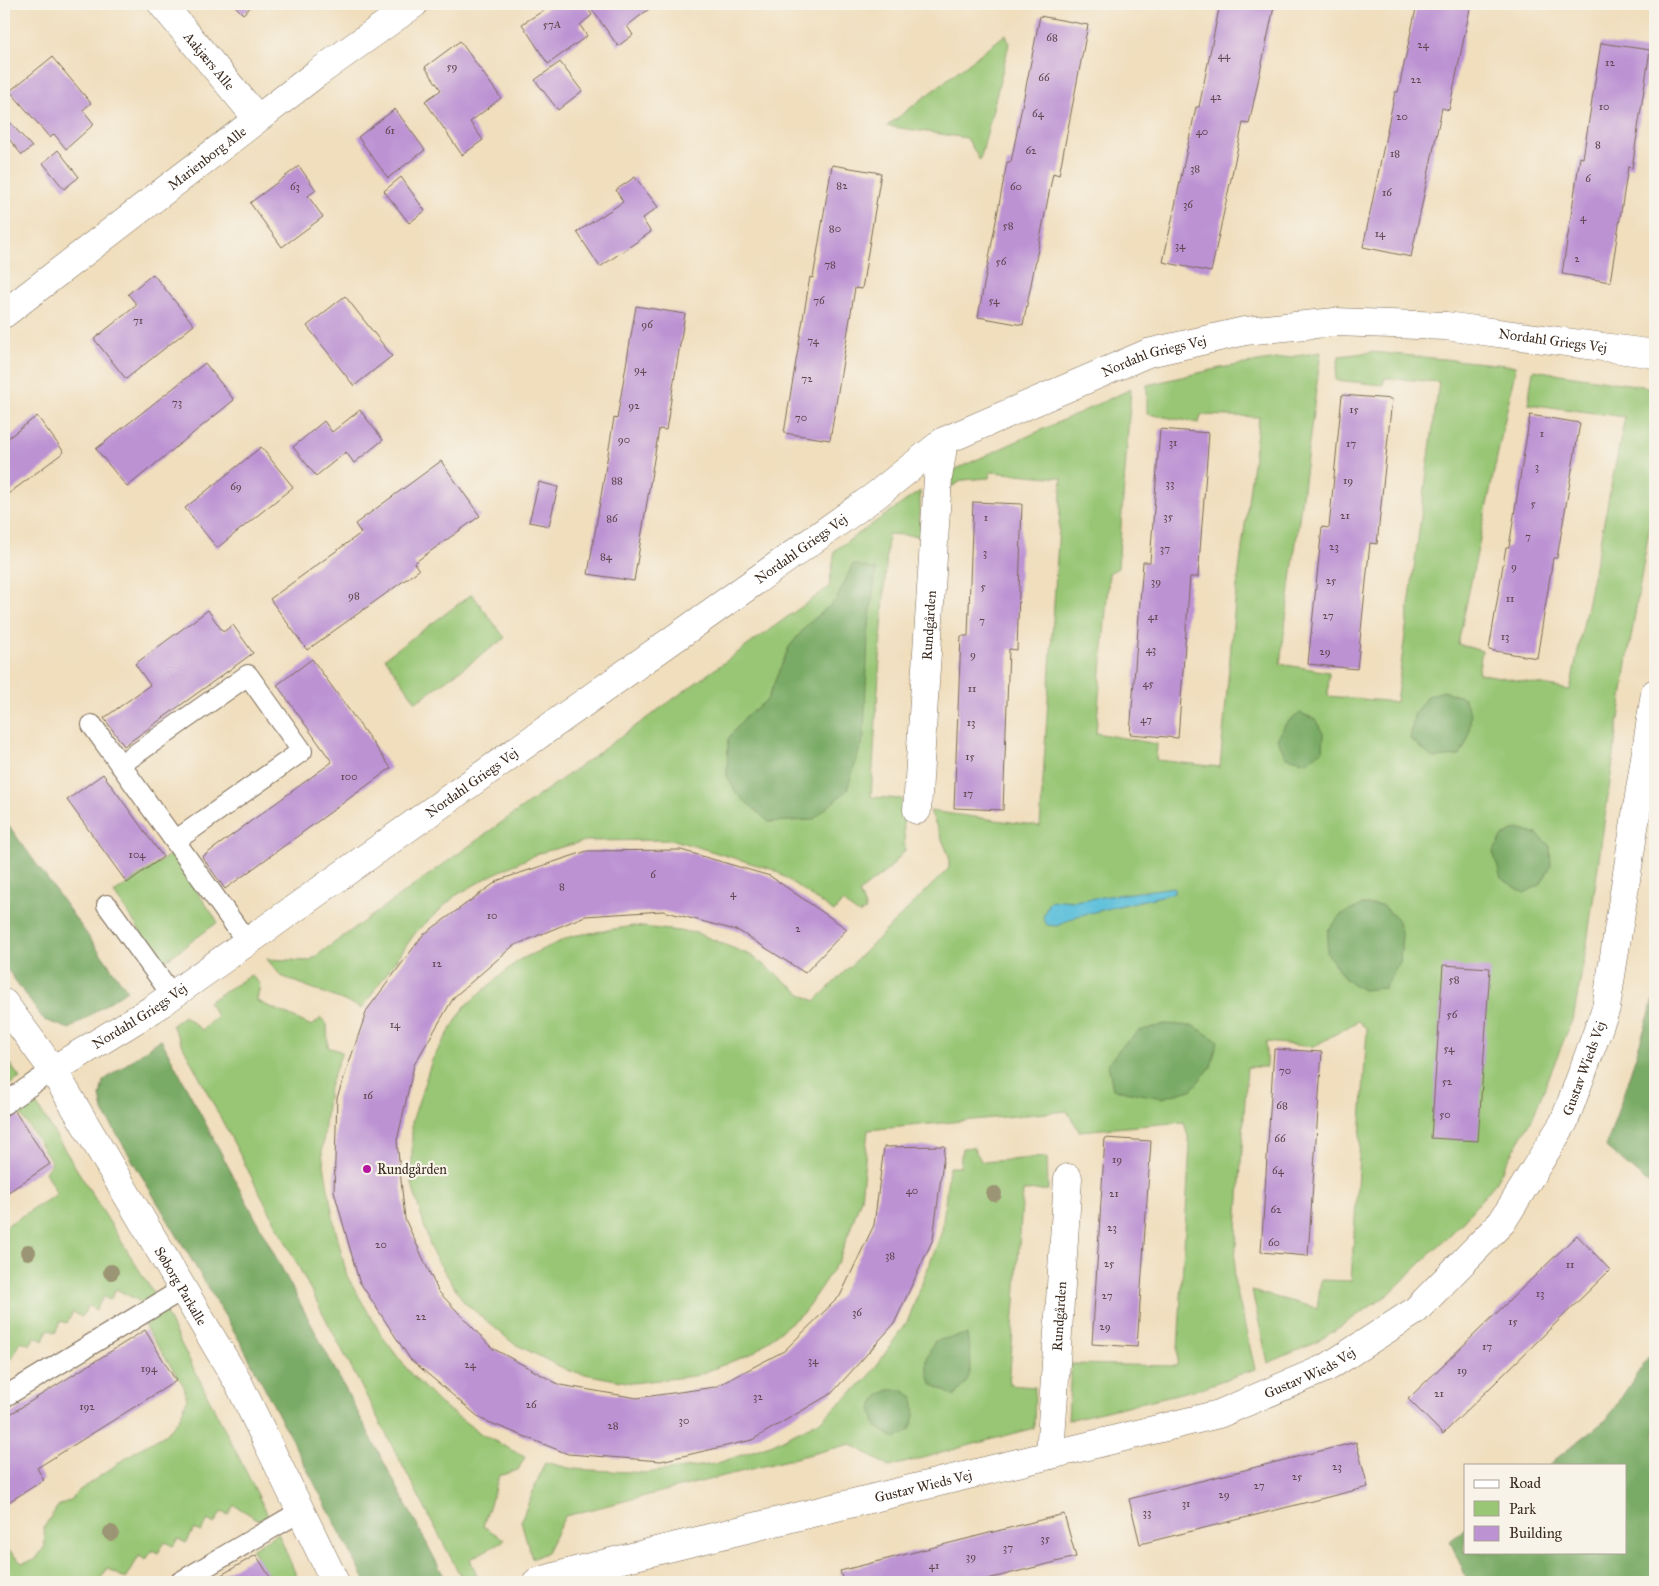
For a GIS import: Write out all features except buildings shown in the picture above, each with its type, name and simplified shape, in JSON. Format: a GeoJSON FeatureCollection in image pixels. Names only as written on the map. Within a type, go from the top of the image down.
{"type":"FeatureCollection","features":[{"type":"Feature","properties":{"kind":"street","name":"Aakjærs Alle"},"geometry":{"type":"LineString","coordinates":[[162,4],[257,118]]}},
{"type":"Feature","properties":{"kind":"street","name":"Marienborg Alle"},"geometry":{"type":"LineString","coordinates":[[4,314],[257,118],[414,4]]}},
{"type":"Feature","properties":{"kind":"street","name":"Nordahl Griegs Vej"},"geometry":{"type":"LineString","coordinates":[[53,1070],[153,1009],[875,496],[944,441],[1148,353],[1245,331],[1335,322],[1446,326],[1655,354]]}},
{"type":"Feature","properties":{"kind":"street","name":"Rundgården"},"geometry":{"type":"LineString","coordinates":[[917,810],[938,478],[944,441]]}},
{"type":"Feature","properties":{"kind":"street","name":"Gustav Wieds Vej"},"geometry":{"type":"LineString","coordinates":[[536,1582],[586,1568],[1218,1414],[1328,1367],[1415,1311],[1502,1222],[1564,1122],[1606,1008],[1655,693]]}},
{"type":"Feature","properties":{"kind":"street","name":"Søborg Parkalle"},"geometry":{"type":"LineString","coordinates":[[4,1003],[53,1070],[239,1384],[335,1582]]}},
{"type":"Feature","properties":{"kind":"street","name":"Rundgården"},"geometry":{"type":"LineString","coordinates":[[1050,1455],[1068,1178]]}},
{"type":"Feature","properties":{"kind":"lane"},"geometry":{"type":"LineString","coordinates":[[120,765],[248,675],[302,751],[175,841]]}},
{"type":"Feature","properties":{"kind":"lane"},"geometry":{"type":"LineString","coordinates":[[92,725],[247,942]]}},
{"type":"Feature","properties":{"kind":"lane"},"geometry":{"type":"LineString","coordinates":[[107,904],[172,995]]}},
{"type":"Feature","properties":{"kind":"lane"},"geometry":{"type":"LineString","coordinates":[[4,1104],[53,1070]]}},
{"type":"Feature","properties":{"kind":"lane"},"geometry":{"type":"LineString","coordinates":[[4,1397],[183,1290]]}},
{"type":"Feature","properties":{"kind":"lane"},"geometry":{"type":"LineString","coordinates":[[180,1582],[301,1511]]}},
{"type":"Feature","properties":{"kind":"green space"},"geometry":{"type":"Polygon","coordinates":[[[1006,34],[1009,44],[980,161],[967,138],[887,126],[1006,34]]]}},
{"type":"Feature","properties":{"kind":"green space"},"geometry":{"type":"Polygon","coordinates":[[[1321,352],[1280,664],[1329,672],[1328,696],[1396,702],[1439,382],[1385,378],[1383,385],[1335,380],[1339,356],[1371,352],[1516,366],[1458,644],[1482,651],[1478,673],[1570,690],[1625,417],[1528,404],[1533,370],[1655,388],[1655,494],[1628,656],[1587,943],[1574,1015],[1532,1119],[1493,1186],[1458,1227],[1389,1294],[1317,1342],[1268,1363],[1252,1291],[1317,1308],[1321,1280],[1351,1281],[1367,1029],[1358,1021],[1313,1047],[1266,1042],[1266,1067],[1247,1067],[1234,1279],[1255,1369],[1198,1389],[1068,1420],[1071,1364],[1177,1366],[1190,1144],[1184,1122],[1079,1131],[1067,1111],[868,1130],[861,1199],[839,1260],[804,1312],[753,1353],[695,1376],[632,1383],[569,1371],[513,1343],[464,1302],[432,1252],[412,1185],[412,1122],[432,1060],[465,1006],[519,960],[572,936],[633,926],[697,933],[752,956],[803,995],[815,1001],[949,868],[949,856],[930,811],[1040,826],[1062,478],[991,472],[989,478],[963,480],[951,487],[954,470],[1131,389],[1118,568],[1109,573],[1096,733],[1157,744],[1156,760],[1220,767],[1235,602],[1259,417],[1201,415],[1199,423],[1147,414],[1147,385],[1220,368],[1321,352]]]}},
{"type":"Feature","properties":{"kind":"green space"},"geometry":{"type":"Polygon","coordinates":[[[920,491],[920,536],[888,534],[871,797],[902,799],[905,850],[889,869],[859,892],[866,910],[859,914],[842,902],[834,912],[774,870],[674,840],[586,841],[539,853],[492,875],[455,896],[416,932],[362,1008],[281,976],[267,959],[309,961],[829,587],[835,550],[920,491]]]}},
{"type":"Feature","properties":{"kind":"green space"},"geometry":{"type":"Polygon","coordinates":[[[853,564],[876,570],[868,634],[864,736],[847,790],[813,820],[769,822],[737,794],[727,776],[728,739],[745,717],[767,700],[789,647],[807,625],[836,600],[853,564]]]}},
{"type":"Feature","properties":{"kind":"green space"},"geometry":{"type":"Polygon","coordinates":[[[472,594],[505,638],[416,702],[385,658],[472,594]]]}},
{"type":"Feature","properties":{"kind":"green space"},"geometry":{"type":"Polygon","coordinates":[[[1444,691],[1464,698],[1471,715],[1468,739],[1460,756],[1433,758],[1410,739],[1414,715],[1427,696],[1444,691]]]}},
{"type":"Feature","properties":{"kind":"green space"},"geometry":{"type":"Polygon","coordinates":[[[1300,713],[1315,719],[1324,735],[1323,750],[1307,762],[1286,757],[1277,739],[1286,723],[1300,713]]]}},
{"type":"Feature","properties":{"kind":"green space"},"geometry":{"type":"Polygon","coordinates":[[[4,819],[127,990],[70,1029],[44,1020],[4,965],[4,819]]]}},
{"type":"Feature","properties":{"kind":"green space"},"geometry":{"type":"Polygon","coordinates":[[[1517,829],[1537,834],[1550,846],[1551,866],[1540,885],[1524,893],[1501,878],[1493,852],[1503,836],[1517,829]]]}},
{"type":"Feature","properties":{"kind":"green space"},"geometry":{"type":"Polygon","coordinates":[[[171,854],[218,922],[162,963],[114,893],[171,854]]]}},
{"type":"Feature","properties":{"kind":"green space"},"geometry":{"type":"Polygon","coordinates":[[[1362,905],[1381,905],[1396,917],[1402,935],[1400,962],[1385,988],[1363,990],[1345,979],[1327,953],[1328,930],[1342,914],[1362,905]]]}},
{"type":"Feature","properties":{"kind":"green space"},"geometry":{"type":"Polygon","coordinates":[[[251,975],[260,984],[257,1001],[312,1026],[321,1018],[327,1024],[328,1047],[342,1052],[329,1087],[322,1153],[334,1223],[347,1276],[382,1336],[410,1373],[439,1403],[483,1435],[525,1457],[518,1470],[499,1476],[483,1526],[505,1540],[470,1559],[477,1575],[462,1579],[172,1025],[184,1016],[202,1030],[217,1016],[208,1002],[251,975]]]}},
{"type":"Feature","properties":{"kind":"green space"},"geometry":{"type":"Polygon","coordinates":[[[1655,997],[1655,1189],[1606,1147],[1655,997]]]}},
{"type":"Feature","properties":{"kind":"green space"},"geometry":{"type":"Polygon","coordinates":[[[1165,1024],[1194,1026],[1218,1041],[1211,1067],[1191,1090],[1162,1098],[1113,1089],[1108,1064],[1121,1047],[1139,1031],[1165,1024]]]}},
{"type":"Feature","properties":{"kind":"green space"},"geometry":{"type":"Polygon","coordinates":[[[161,1039],[447,1582],[366,1582],[241,1343],[103,1111],[100,1096],[103,1081],[161,1039]]]}},
{"type":"Feature","properties":{"kind":"green space"},"geometry":{"type":"Polygon","coordinates":[[[4,1056],[20,1078],[4,1088],[4,1056]]]}},
{"type":"Feature","properties":{"kind":"green space"},"geometry":{"type":"Polygon","coordinates":[[[32,1097],[154,1294],[143,1303],[116,1289],[110,1300],[103,1297],[96,1310],[88,1305],[82,1317],[73,1312],[67,1323],[61,1321],[55,1333],[48,1329],[43,1341],[35,1336],[30,1345],[21,1341],[12,1359],[4,1355],[4,1227],[57,1194],[45,1172],[52,1162],[17,1109],[32,1097]]]}},
{"type":"Feature","properties":{"kind":"green space"},"geometry":{"type":"Polygon","coordinates":[[[973,1147],[982,1162],[1047,1157],[1048,1190],[1023,1191],[1009,1385],[1035,1387],[1034,1428],[889,1467],[851,1444],[565,1516],[547,1552],[532,1559],[521,1521],[545,1462],[573,1469],[646,1473],[715,1464],[773,1444],[821,1420],[868,1378],[908,1320],[942,1231],[949,1167],[960,1167],[962,1148],[973,1147]]]}},
{"type":"Feature","properties":{"kind":"green space"},"geometry":{"type":"Polygon","coordinates":[[[165,1312],[268,1515],[259,1520],[234,1505],[228,1515],[221,1512],[214,1524],[208,1520],[201,1532],[194,1529],[186,1543],[178,1539],[173,1546],[165,1542],[158,1553],[152,1550],[146,1560],[139,1556],[126,1579],[107,1568],[99,1582],[4,1582],[4,1546],[22,1563],[35,1560],[45,1546],[44,1527],[58,1506],[72,1499],[77,1492],[139,1449],[165,1435],[179,1419],[187,1400],[184,1386],[143,1324],[165,1312]]]}},
{"type":"Feature","properties":{"kind":"green space"},"geometry":{"type":"Polygon","coordinates":[[[967,1334],[971,1368],[966,1382],[954,1396],[931,1384],[927,1358],[935,1341],[967,1334]]]}},
{"type":"Feature","properties":{"kind":"green space"},"geometry":{"type":"Polygon","coordinates":[[[1655,1347],[1655,1582],[1468,1582],[1450,1541],[1464,1530],[1464,1554],[1626,1554],[1626,1464],[1549,1464],[1607,1419],[1655,1347]]]}},
{"type":"Feature","properties":{"kind":"green space"},"geometry":{"type":"Polygon","coordinates":[[[889,1390],[902,1390],[913,1397],[915,1416],[910,1430],[896,1439],[876,1427],[871,1408],[878,1396],[889,1390]]]}},
{"type":"Feature","properties":{"kind":"green space"},"geometry":{"type":"Polygon","coordinates":[[[278,1533],[299,1582],[273,1582],[251,1549],[278,1533]]]}},
{"type":"Feature","properties":{"kind":"water"},"geometry":{"type":"Polygon","coordinates":[[[1174,887],[1174,893],[1077,916],[1057,926],[1047,925],[1043,917],[1049,902],[1073,901],[1174,887]]]}},
{"type":"Feature","properties":{"kind":"place","name":"Rundgården"},"geometry":{"type":"Point","coordinates":[367,1169]}}]}
